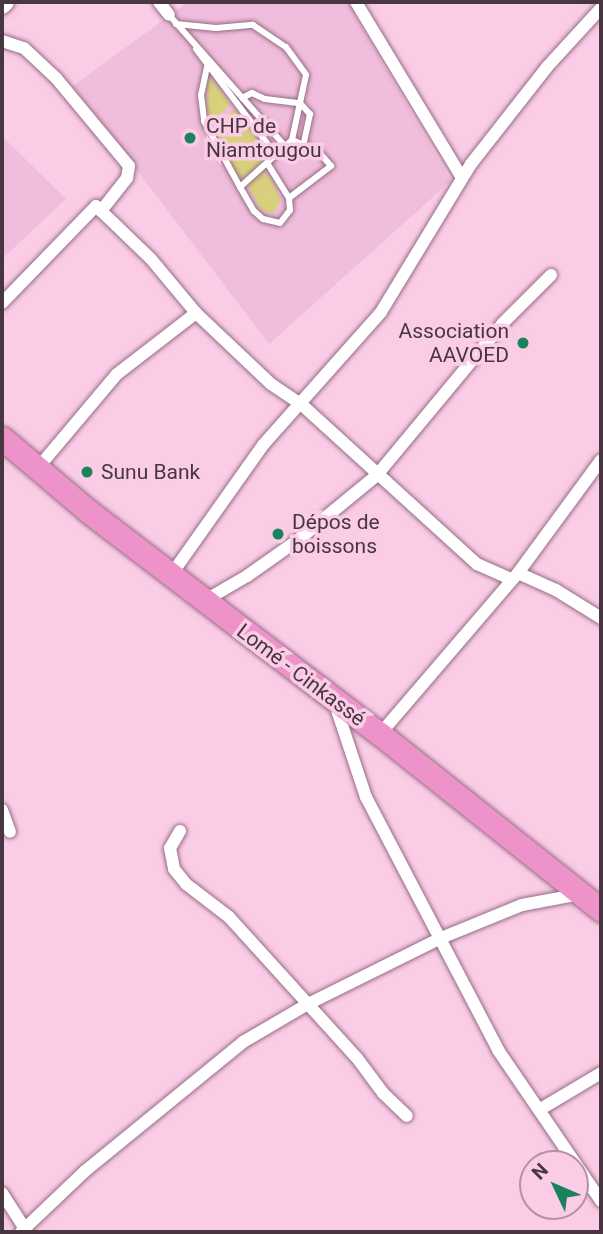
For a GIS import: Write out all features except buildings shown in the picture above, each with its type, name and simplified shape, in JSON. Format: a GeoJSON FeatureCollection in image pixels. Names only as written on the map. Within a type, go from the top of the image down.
{"type":"FeatureCollection","features":[{"type":"Feature","properties":{"kind":"highway","name":"Lomé - Cinkassé"},"geometry":{"type":"LineString","coordinates":[[2,438],[171,575],[380,734],[601,910]]}},
{"type":"Feature","properties":{"kind":"street"},"geometry":{"type":"LineString","coordinates":[[159,2],[173,20]]}},
{"type":"Feature","properties":{"kind":"street"},"geometry":{"type":"LineString","coordinates":[[356,2],[462,178]]}},
{"type":"Feature","properties":{"kind":"street"},"geometry":{"type":"LineString","coordinates":[[171,575],[262,445],[381,312],[462,178],[547,67],[601,8]]}},
{"type":"Feature","properties":{"kind":"street"},"geometry":{"type":"LineString","coordinates":[[2,41],[24,48],[56,78],[130,166],[127,178],[101,211]]}},
{"type":"Feature","properties":{"kind":"street"},"geometry":{"type":"LineString","coordinates":[[2,303],[96,206],[151,259],[196,313],[271,384],[301,404],[477,564],[556,590],[601,618]]}},
{"type":"Feature","properties":{"kind":"street"},"geometry":{"type":"LineString","coordinates":[[204,601],[298,540],[377,475],[503,323],[551,275]]}},
{"type":"Feature","properties":{"kind":"street"},"geometry":{"type":"LineString","coordinates":[[37,469],[117,374],[196,313]]}},
{"type":"Feature","properties":{"kind":"street"},"geometry":{"type":"LineString","coordinates":[[380,734],[514,576],[601,460]]}},
{"type":"Feature","properties":{"kind":"street"},"geometry":{"type":"LineString","coordinates":[[334,701],[366,797],[498,1050],[601,1201]]}},
{"type":"Feature","properties":{"kind":"street"},"geometry":{"type":"LineString","coordinates":[[2,810],[10,832]]}},
{"type":"Feature","properties":{"kind":"street"},"geometry":{"type":"LineString","coordinates":[[180,831],[170,848],[174,869],[186,884],[229,917],[306,1005],[357,1058],[383,1093],[407,1116]]}},
{"type":"Feature","properties":{"kind":"street"},"geometry":{"type":"LineString","coordinates":[[2,1193],[24,1231],[85,1171],[243,1042],[306,1005],[441,938],[522,905],[580,894]]}},
{"type":"Feature","properties":{"kind":"street"},"geometry":{"type":"LineString","coordinates":[[539,1110],[601,1073]]}},
{"type":"Feature","properties":{"kind":"lane"},"geometry":{"type":"LineString","coordinates":[[173,20],[285,146]]}},
{"type":"Feature","properties":{"kind":"lane"},"geometry":{"type":"LineString","coordinates":[[173,20],[216,28],[253,25],[286,47],[306,75],[292,140],[240,187]]}},
{"type":"Feature","properties":{"kind":"lane"},"geometry":{"type":"LineString","coordinates":[[191,41],[207,67],[275,154]]}},
{"type":"Feature","properties":{"kind":"lane"},"geometry":{"type":"LineString","coordinates":[[207,67],[201,95],[204,121],[254,211],[272,224],[280,223],[290,210],[289,198],[268,164]]}},
{"type":"Feature","properties":{"kind":"lane"},"geometry":{"type":"LineString","coordinates":[[235,104],[252,93],[265,99],[300,103],[310,114],[304,143]]}},
{"type":"Feature","properties":{"kind":"lane"},"geometry":{"type":"LineString","coordinates":[[289,198],[331,166],[318,151],[292,140]]}},
{"type":"Feature","properties":{"kind":"shaded area"},"geometry":{"type":"Polygon","coordinates":[[[188,2],[347,2],[451,181],[269,344],[73,86],[188,2]]]}},
{"type":"Feature","properties":{"kind":"shaded area"},"geometry":{"type":"Polygon","coordinates":[[[208,75],[231,104],[211,123],[206,106],[208,75]]]}},
{"type":"Feature","properties":{"kind":"shaded area"},"geometry":{"type":"Polygon","coordinates":[[[235,109],[257,137],[264,152],[261,163],[240,180],[213,127],[235,109]]]}},
{"type":"Feature","properties":{"kind":"shaded area"},"geometry":{"type":"Polygon","coordinates":[[[2,136],[66,199],[2,259],[2,136]]]}},
{"type":"Feature","properties":{"kind":"shaded area"},"geometry":{"type":"Polygon","coordinates":[[[263,171],[270,177],[281,200],[273,214],[260,209],[247,184],[263,171]]]}},
{"type":"Feature","properties":{"kind":"place","name":"CHP de Niamtougou"},"geometry":{"type":"Point","coordinates":[190,138]}},
{"type":"Feature","properties":{"kind":"place","name":"Association AAVOED"},"geometry":{"type":"Point","coordinates":[523,343]}},
{"type":"Feature","properties":{"kind":"place","name":"Sunu Bank"},"geometry":{"type":"Point","coordinates":[87,472]}},
{"type":"Feature","properties":{"kind":"place","name":"Dépos de boissons"},"geometry":{"type":"Point","coordinates":[278,534]}}]}
